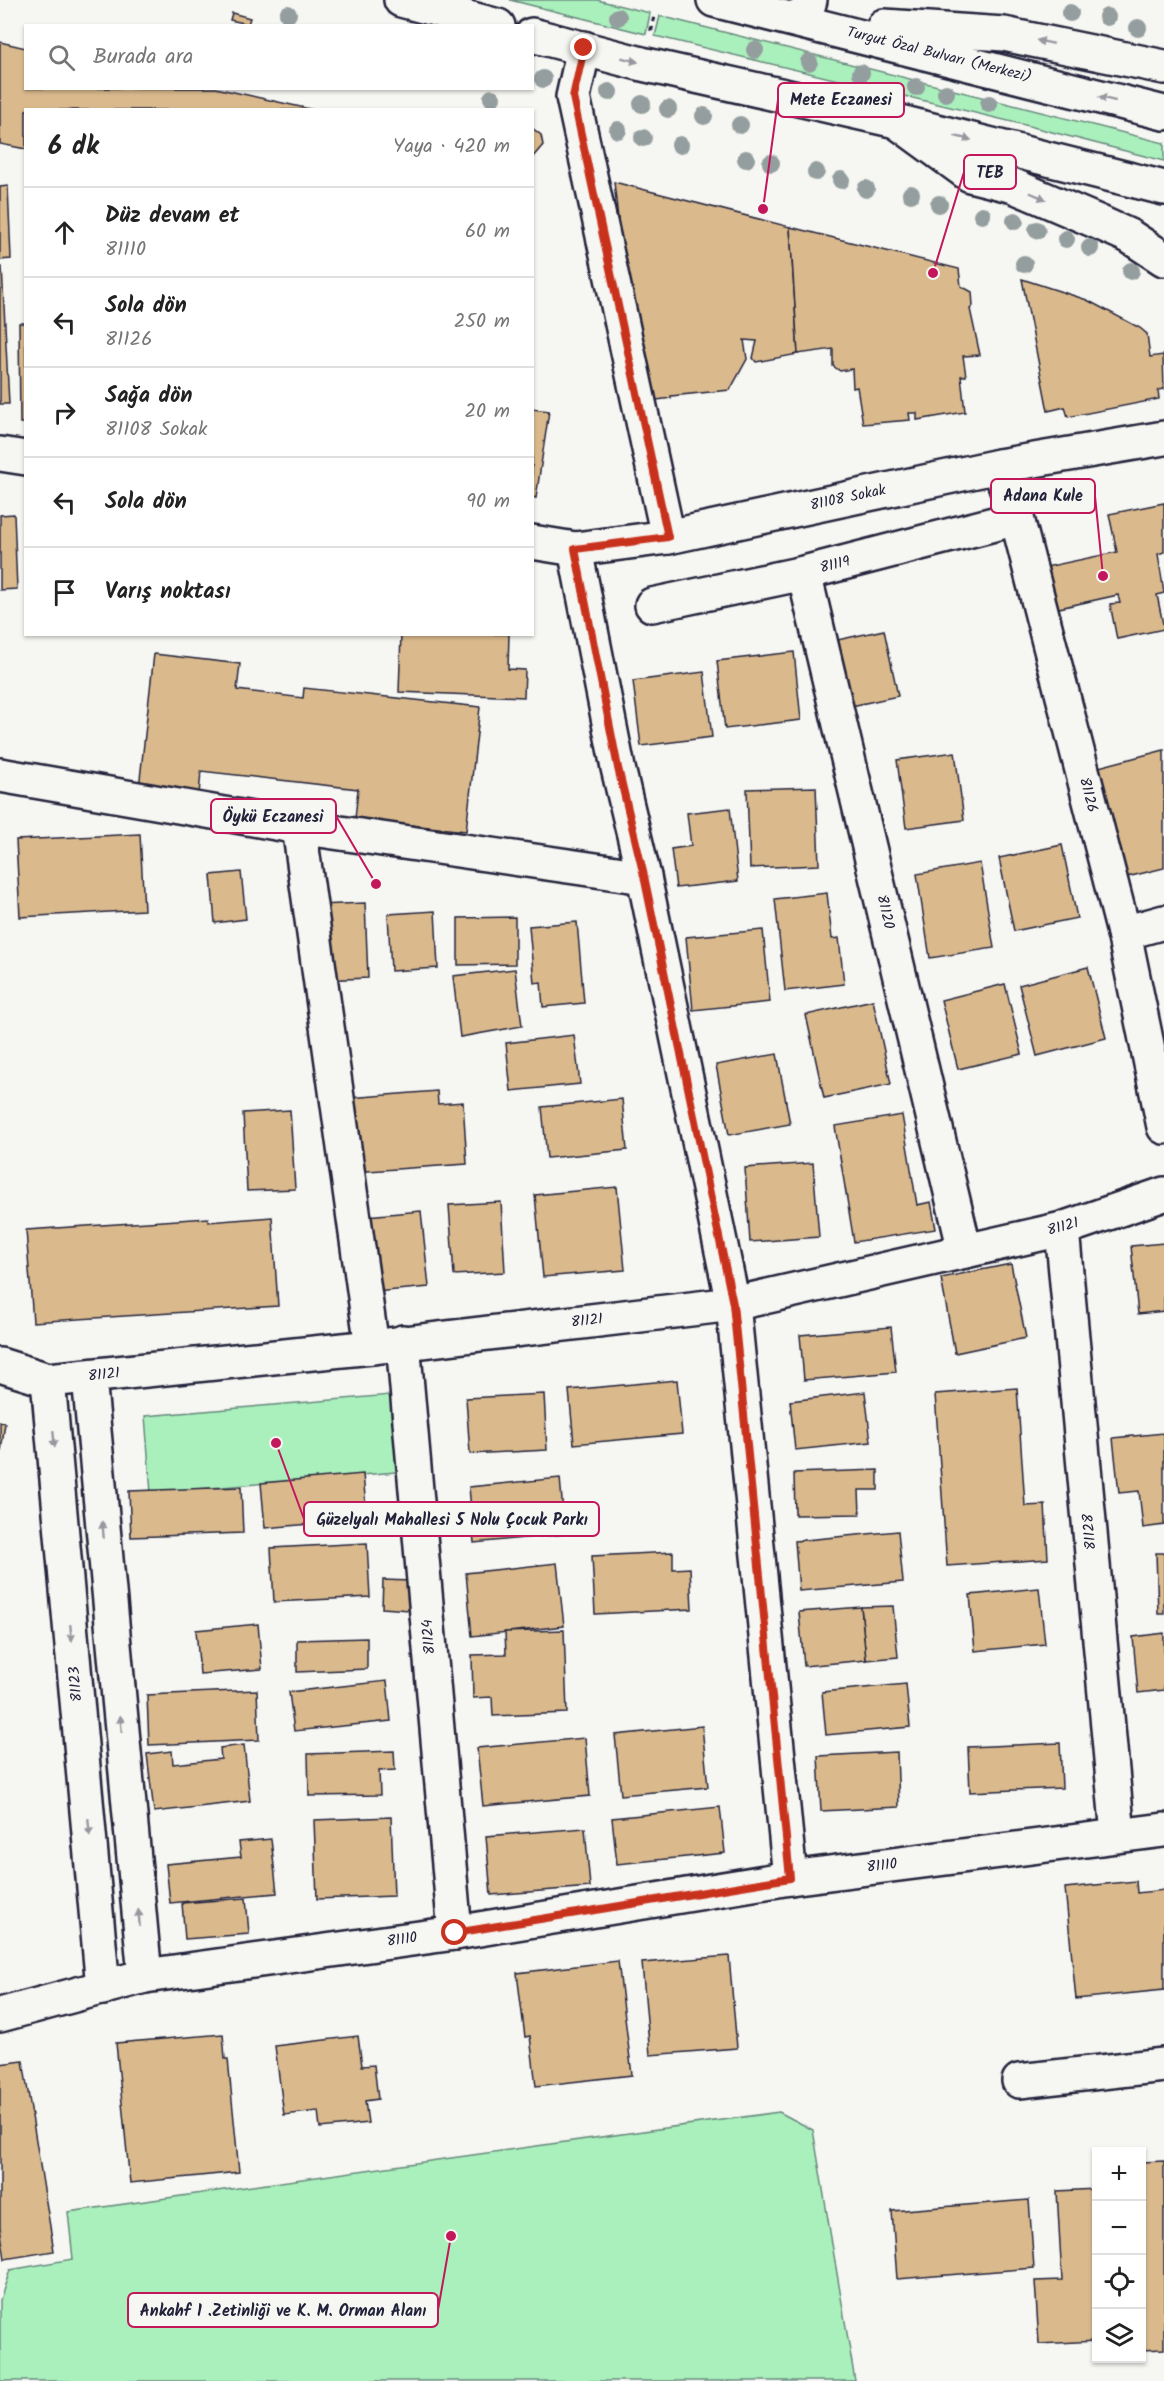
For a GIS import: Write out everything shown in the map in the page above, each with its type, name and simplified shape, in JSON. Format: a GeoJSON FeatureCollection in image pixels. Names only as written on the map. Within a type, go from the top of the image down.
{"type":"FeatureCollection","features":[{"type":"Feature","properties":{"kind":"street"},"geometry":{"type":"LineString","coordinates":[[401,0],[491,24]]}},
{"type":"Feature","properties":{"kind":"street","name":"Turgut Özal Bulvarı (Merkezi)"},"geometry":{"type":"LineString","coordinates":[[733,2],[807,10],[1164,113]]}},
{"type":"Feature","properties":{"kind":"street"},"geometry":{"type":"LineString","coordinates":[[807,10],[1004,34],[1164,67]]}},
{"type":"Feature","properties":{"kind":"street"},"geometry":{"type":"LineString","coordinates":[[534,35],[1164,188]]}},
{"type":"Feature","properties":{"kind":"street"},"geometry":{"type":"LineString","coordinates":[[584,48],[573,97],[668,537]]}},
{"type":"Feature","properties":{"kind":"street"},"geometry":{"type":"LineString","coordinates":[[896,121],[970,175],[1014,186],[1077,213],[1129,236],[1164,259]]}},
{"type":"Feature","properties":{"kind":"street","name":"81108 Sokak"},"geometry":{"type":"LineString","coordinates":[[534,542],[575,549],[668,537],[999,466],[1164,438]]}},
{"type":"Feature","properties":{"kind":"street"},"geometry":{"type":"LineString","coordinates":[[0,454],[24,458]]}},
{"type":"Feature","properties":{"kind":"street","name":"81126"},"geometry":{"type":"LineString","coordinates":[[999,466],[1017,518],[1124,933],[1164,1127]]}},
{"type":"Feature","properties":{"kind":"street","name":"81119"},"geometry":{"type":"LineString","coordinates":[[652,605],[804,573],[1017,518]]}},
{"type":"Feature","properties":{"kind":"street"},"geometry":{"type":"LineString","coordinates":[[575,549],[618,768],[644,876],[733,1304],[790,1878]]}},
{"type":"Feature","properties":{"kind":"street","name":"81120"},"geometry":{"type":"LineString","coordinates":[[804,573],[965,1251]]}},
{"type":"Feature","properties":{"kind":"street"},"geometry":{"type":"LineString","coordinates":[[0,775],[299,827],[644,876]]}},
{"type":"Feature","properties":{"kind":"street","name":"81124"},"geometry":{"type":"LineString","coordinates":[[299,827],[388,1344],[455,1933]]}},
{"type":"Feature","properties":{"kind":"street"},"geometry":{"type":"LineString","coordinates":[[1124,933],[1164,922]]}},
{"type":"Feature","properties":{"kind":"street","name":"81121"},"geometry":{"type":"LineString","coordinates":[[0,1365],[48,1380],[89,1377],[733,1304],[1062,1229],[1164,1194]]}},
{"type":"Feature","properties":{"kind":"street","name":"81128"},"geometry":{"type":"LineString","coordinates":[[1062,1229],[1118,1835]]}},
{"type":"Feature","properties":{"kind":"street"},"geometry":{"type":"LineString","coordinates":[[89,1377],[145,1976]]}},
{"type":"Feature","properties":{"kind":"street","name":"81123"},"geometry":{"type":"LineString","coordinates":[[48,1380],[103,1988]]}},
{"type":"Feature","properties":{"kind":"street","name":"81110"},"geometry":{"type":"LineString","coordinates":[[0,2015],[145,1976],[455,1933],[790,1878],[1164,1830]]}},
{"type":"Feature","properties":{"kind":"street"},"geometry":{"type":"LineString","coordinates":[[1019,2081],[1164,2066]]}},
{"type":"Feature","properties":{"kind":"path"},"geometry":{"type":"LineString","coordinates":[[650,35],[655,14]]}},
{"type":"Feature","properties":{"kind":"green space"},"geometry":{"type":"Polygon","coordinates":[[[510,0],[597,0],[650,13],[646,34],[510,0]]]}},
{"type":"Feature","properties":{"kind":"green space"},"geometry":{"type":"Polygon","coordinates":[[[660,16],[1164,143],[1164,161],[655,36],[660,16]]]}},
{"type":"Feature","properties":{"kind":"green space"},"geometry":{"type":"Polygon","coordinates":[[[402,1394],[408,1471],[151,1493],[145,1416],[402,1394]]]}},
{"type":"Feature","properties":{"kind":"green space"},"geometry":{"type":"Polygon","coordinates":[[[779,2112],[813,2130],[855,2381],[0,2381],[0,2300],[10,2270],[73,2259],[68,2212],[779,2112]]]}},
{"type":"Feature","properties":{"kind":"building"},"geometry":{"type":"Polygon","coordinates":[[[232,13],[250,18],[248,24],[230,20],[232,13]]]}},
{"type":"Feature","properties":{"kind":"building"},"geometry":{"type":"Polygon","coordinates":[[[0,42],[24,48],[24,90],[225,90],[305,108],[24,108],[24,149],[0,144],[0,42]]]}},
{"type":"Feature","properties":{"kind":"building"},"geometry":{"type":"Polygon","coordinates":[[[534,130],[541,135],[543,145],[534,156],[534,130]]]}},
{"type":"Feature","properties":{"kind":"building"},"geometry":{"type":"Polygon","coordinates":[[[614,182],[790,227],[798,354],[756,362],[753,358],[757,341],[744,340],[747,359],[730,390],[671,396],[671,398],[657,400],[646,391],[631,337],[614,182]]]}},
{"type":"Feature","properties":{"kind":"building"},"geometry":{"type":"Polygon","coordinates":[[[8,186],[11,259],[0,260],[0,187],[8,186]]]}},
{"type":"Feature","properties":{"kind":"building"},"geometry":{"type":"Polygon","coordinates":[[[790,227],[959,269],[961,286],[972,292],[973,306],[970,309],[980,355],[963,356],[966,376],[961,376],[965,412],[917,420],[917,413],[909,413],[910,420],[863,424],[857,387],[853,388],[852,369],[840,371],[833,366],[833,349],[798,354],[790,227]]]}},
{"type":"Feature","properties":{"kind":"building"},"geometry":{"type":"Polygon","coordinates":[[[0,267],[2,267],[9,404],[0,404],[0,267]]]}},
{"type":"Feature","properties":{"kind":"building"},"geometry":{"type":"Polygon","coordinates":[[[1022,279],[1087,300],[1147,334],[1150,357],[1163,355],[1164,389],[1158,390],[1159,399],[1068,417],[1065,407],[1048,411],[1022,279]]]}},
{"type":"Feature","properties":{"kind":"building"},"geometry":{"type":"Polygon","coordinates":[[[19,323],[24,323],[24,423],[20,423],[19,323]]]}},
{"type":"Feature","properties":{"kind":"building"},"geometry":{"type":"Polygon","coordinates":[[[534,409],[549,411],[536,498],[534,498],[534,409]]]}},
{"type":"Feature","properties":{"kind":"building"},"geometry":{"type":"Polygon","coordinates":[[[1164,503],[1164,552],[1158,554],[1164,593],[1157,595],[1164,629],[1117,639],[1110,604],[1120,603],[1118,595],[1050,610],[1041,568],[1117,552],[1109,514],[1164,503]]]}},
{"type":"Feature","properties":{"kind":"building"},"geometry":{"type":"Polygon","coordinates":[[[14,514],[17,589],[0,590],[0,515],[14,514]]]}},
{"type":"Feature","properties":{"kind":"building"},"geometry":{"type":"Polygon","coordinates":[[[884,630],[898,696],[842,708],[828,642],[884,630]]]}},
{"type":"Feature","properties":{"kind":"building"},"geometry":{"type":"Polygon","coordinates":[[[401,636],[509,636],[508,669],[525,670],[524,697],[399,692],[401,636]]]}},
{"type":"Feature","properties":{"kind":"building"},"geometry":{"type":"Polygon","coordinates":[[[794,652],[801,720],[725,729],[717,661],[794,652]]]}},
{"type":"Feature","properties":{"kind":"building"},"geometry":{"type":"Polygon","coordinates":[[[154,654],[240,664],[237,690],[303,698],[304,688],[480,707],[466,831],[355,819],[358,789],[201,771],[199,795],[139,788],[154,654]]]}},
{"type":"Feature","properties":{"kind":"building"},"geometry":{"type":"Polygon","coordinates":[[[704,672],[712,737],[641,746],[633,681],[704,672]]]}},
{"type":"Feature","properties":{"kind":"building"},"geometry":{"type":"Polygon","coordinates":[[[1164,750],[1164,868],[1127,877],[1095,768],[1164,750]]]}},
{"type":"Feature","properties":{"kind":"building"},"geometry":{"type":"Polygon","coordinates":[[[955,752],[964,820],[906,828],[897,760],[955,752]]]}},
{"type":"Feature","properties":{"kind":"building"},"geometry":{"type":"Polygon","coordinates":[[[816,787],[819,865],[750,868],[747,789],[816,787]]]}},
{"type":"Feature","properties":{"kind":"building"},"geometry":{"type":"Polygon","coordinates":[[[730,808],[738,881],[676,888],[671,849],[691,846],[687,813],[730,808]]]}},
{"type":"Feature","properties":{"kind":"building"},"geometry":{"type":"Polygon","coordinates":[[[140,834],[144,910],[20,917],[16,840],[140,834]]]}},
{"type":"Feature","properties":{"kind":"building"},"geometry":{"type":"Polygon","coordinates":[[[1062,845],[1077,918],[1014,931],[999,858],[1062,845]]]}},
{"type":"Feature","properties":{"kind":"building"},"geometry":{"type":"Polygon","coordinates":[[[980,863],[994,948],[930,958],[917,874],[980,863]]]}},
{"type":"Feature","properties":{"kind":"building"},"geometry":{"type":"Polygon","coordinates":[[[241,872],[246,919],[215,923],[211,875],[241,872]]]}},
{"type":"Feature","properties":{"kind":"building"},"geometry":{"type":"Polygon","coordinates":[[[827,893],[832,939],[839,938],[844,984],[785,991],[775,899],[827,893]]]}},
{"type":"Feature","properties":{"kind":"building"},"geometry":{"type":"Polygon","coordinates":[[[365,903],[368,978],[322,980],[319,905],[365,903]]]}},
{"type":"Feature","properties":{"kind":"building"},"geometry":{"type":"Polygon","coordinates":[[[435,911],[438,968],[391,971],[388,914],[435,911]]]}},
{"type":"Feature","properties":{"kind":"building"},"geometry":{"type":"Polygon","coordinates":[[[515,917],[515,964],[458,965],[458,918],[515,917]]]}},
{"type":"Feature","properties":{"kind":"building"},"geometry":{"type":"Polygon","coordinates":[[[577,922],[584,1003],[543,1007],[541,982],[534,983],[529,926],[577,922]]]}},
{"type":"Feature","properties":{"kind":"building"},"geometry":{"type":"Polygon","coordinates":[[[763,930],[770,1002],[693,1010],[686,937],[763,930]]]}},
{"type":"Feature","properties":{"kind":"building"},"geometry":{"type":"Polygon","coordinates":[[[1088,967],[1106,1038],[1037,1056],[1019,985],[1088,967]]]}},
{"type":"Feature","properties":{"kind":"building"},"geometry":{"type":"Polygon","coordinates":[[[515,969],[522,1026],[460,1037],[453,976],[515,969]]]}},
{"type":"Feature","properties":{"kind":"building"},"geometry":{"type":"Polygon","coordinates":[[[1005,984],[1022,1054],[958,1069],[941,1000],[1005,984]]]}},
{"type":"Feature","properties":{"kind":"building"},"geometry":{"type":"Polygon","coordinates":[[[873,1000],[891,1084],[824,1098],[806,1015],[873,1000]]]}},
{"type":"Feature","properties":{"kind":"building"},"geometry":{"type":"Polygon","coordinates":[[[574,1035],[580,1084],[511,1091],[506,1043],[574,1035]]]}},
{"type":"Feature","properties":{"kind":"building"},"geometry":{"type":"Polygon","coordinates":[[[777,1054],[790,1124],[729,1135],[716,1065],[777,1054]]]}},
{"type":"Feature","properties":{"kind":"building"},"geometry":{"type":"Polygon","coordinates":[[[437,1091],[438,1104],[463,1102],[467,1164],[354,1172],[349,1098],[437,1091]]]}},
{"type":"Feature","properties":{"kind":"building"},"geometry":{"type":"Polygon","coordinates":[[[622,1099],[627,1150],[547,1158],[542,1107],[622,1099]]]}},
{"type":"Feature","properties":{"kind":"building"},"geometry":{"type":"Polygon","coordinates":[[[290,1110],[295,1189],[247,1191],[243,1113],[290,1110]]]}},
{"type":"Feature","properties":{"kind":"building"},"geometry":{"type":"Polygon","coordinates":[[[902,1115],[917,1205],[931,1202],[936,1229],[854,1242],[835,1126],[902,1115]]]}},
{"type":"Feature","properties":{"kind":"building"},"geometry":{"type":"Polygon","coordinates":[[[813,1163],[819,1237],[750,1242],[745,1168],[813,1163]]]}},
{"type":"Feature","properties":{"kind":"building"},"geometry":{"type":"Polygon","coordinates":[[[617,1187],[625,1270],[543,1277],[535,1195],[617,1187]]]}},
{"type":"Feature","properties":{"kind":"building"},"geometry":{"type":"Polygon","coordinates":[[[501,1202],[505,1272],[454,1275],[449,1205],[501,1202]]]}},
{"type":"Feature","properties":{"kind":"building"},"geometry":{"type":"Polygon","coordinates":[[[421,1211],[429,1287],[375,1292],[367,1216],[421,1211]]]}},
{"type":"Feature","properties":{"kind":"building"},"geometry":{"type":"Polygon","coordinates":[[[272,1217],[278,1306],[33,1322],[26,1230],[208,1218],[208,1222],[272,1217]]]}},
{"type":"Feature","properties":{"kind":"building"},"geometry":{"type":"Polygon","coordinates":[[[1164,1243],[1164,1311],[1138,1314],[1131,1246],[1164,1243]]]}},
{"type":"Feature","properties":{"kind":"building"},"geometry":{"type":"Polygon","coordinates":[[[1011,1264],[1026,1338],[955,1353],[941,1278],[1011,1264]]]}},
{"type":"Feature","properties":{"kind":"building"},"geometry":{"type":"Polygon","coordinates":[[[891,1327],[896,1372],[804,1380],[800,1335],[891,1327]]]}},
{"type":"Feature","properties":{"kind":"building"},"geometry":{"type":"Polygon","coordinates":[[[677,1380],[682,1434],[574,1444],[569,1390],[677,1380]]]}},
{"type":"Feature","properties":{"kind":"building"},"geometry":{"type":"Polygon","coordinates":[[[1017,1388],[1025,1506],[1045,1505],[1048,1559],[947,1566],[935,1394],[1017,1388]]]}},
{"type":"Feature","properties":{"kind":"building"},"geometry":{"type":"Polygon","coordinates":[[[865,1392],[871,1442],[795,1450],[790,1401],[865,1392]]]}},
{"type":"Feature","properties":{"kind":"building"},"geometry":{"type":"Polygon","coordinates":[[[544,1394],[547,1450],[470,1454],[466,1398],[544,1394]]]}},
{"type":"Feature","properties":{"kind":"building"},"geometry":{"type":"Polygon","coordinates":[[[0,1422],[5,1423],[0,1459],[0,1422]]]}},
{"type":"Feature","properties":{"kind":"building"},"geometry":{"type":"Polygon","coordinates":[[[1164,1433],[1164,1525],[1143,1528],[1139,1491],[1119,1493],[1113,1438],[1164,1433]]]}},
{"type":"Feature","properties":{"kind":"building"},"geometry":{"type":"Polygon","coordinates":[[[878,1470],[878,1490],[859,1490],[860,1514],[795,1515],[794,1473],[878,1470]]]}},
{"type":"Feature","properties":{"kind":"building"},"geometry":{"type":"Polygon","coordinates":[[[363,1474],[367,1519],[265,1528],[261,1483],[363,1474]]]}},
{"type":"Feature","properties":{"kind":"building"},"geometry":{"type":"Polygon","coordinates":[[[560,1478],[565,1534],[474,1543],[469,1487],[560,1478]]]}},
{"type":"Feature","properties":{"kind":"building"},"geometry":{"type":"Polygon","coordinates":[[[241,1487],[243,1533],[131,1537],[129,1491],[241,1487]]]}},
{"type":"Feature","properties":{"kind":"building"},"geometry":{"type":"Polygon","coordinates":[[[898,1531],[903,1582],[799,1591],[795,1541],[898,1531]]]}},
{"type":"Feature","properties":{"kind":"building"},"geometry":{"type":"Polygon","coordinates":[[[367,1543],[370,1597],[274,1602],[271,1548],[367,1543]]]}},
{"type":"Feature","properties":{"kind":"building"},"geometry":{"type":"Polygon","coordinates":[[[673,1552],[673,1569],[690,1568],[692,1609],[595,1614],[592,1556],[673,1552]]]}},
{"type":"Feature","properties":{"kind":"building"},"geometry":{"type":"Polygon","coordinates":[[[1156,1553],[1164,1553],[1164,1614],[1158,1614],[1156,1553]]]}},
{"type":"Feature","properties":{"kind":"building"},"geometry":{"type":"Polygon","coordinates":[[[557,1563],[564,1626],[472,1636],[466,1573],[557,1563]]]}},
{"type":"Feature","properties":{"kind":"building"},"geometry":{"type":"Polygon","coordinates":[[[383,1580],[411,1581],[410,1610],[382,1608],[383,1580]]]}},
{"type":"Feature","properties":{"kind":"building"},"geometry":{"type":"Polygon","coordinates":[[[1039,1588],[1045,1644],[975,1651],[970,1595],[1039,1588]]]}},
{"type":"Feature","properties":{"kind":"building"},"geometry":{"type":"Polygon","coordinates":[[[893,1606],[898,1657],[866,1660],[861,1607],[893,1606]]]}},
{"type":"Feature","properties":{"kind":"building"},"geometry":{"type":"Polygon","coordinates":[[[861,1607],[866,1660],[804,1666],[799,1612],[861,1607]]]}},
{"type":"Feature","properties":{"kind":"building"},"geometry":{"type":"Polygon","coordinates":[[[258,1624],[262,1669],[200,1674],[196,1630],[258,1624]]]}},
{"type":"Feature","properties":{"kind":"building"},"geometry":{"type":"Polygon","coordinates":[[[564,1630],[567,1713],[493,1716],[492,1697],[473,1698],[472,1655],[506,1654],[505,1632],[564,1630]]]}},
{"type":"Feature","properties":{"kind":"building"},"geometry":{"type":"Polygon","coordinates":[[[1164,1633],[1164,1690],[1138,1693],[1133,1637],[1164,1633]]]}},
{"type":"Feature","properties":{"kind":"building"},"geometry":{"type":"Polygon","coordinates":[[[367,1638],[367,1669],[297,1672],[297,1640],[367,1638]]]}},
{"type":"Feature","properties":{"kind":"building"},"geometry":{"type":"Polygon","coordinates":[[[387,1681],[391,1721],[294,1731],[289,1692],[387,1681]]]}},
{"type":"Feature","properties":{"kind":"building"},"geometry":{"type":"Polygon","coordinates":[[[906,1684],[910,1727],[826,1735],[822,1692],[906,1684]]]}},
{"type":"Feature","properties":{"kind":"building"},"geometry":{"type":"Polygon","coordinates":[[[257,1690],[259,1740],[149,1745],[147,1695],[257,1690]]]}},
{"type":"Feature","properties":{"kind":"building"},"geometry":{"type":"Polygon","coordinates":[[[702,1726],[708,1787],[621,1795],[615,1735],[702,1726]]]}},
{"type":"Feature","properties":{"kind":"building"},"geometry":{"type":"Polygon","coordinates":[[[585,1738],[590,1796],[483,1806],[477,1748],[585,1738]]]}},
{"type":"Feature","properties":{"kind":"building"},"geometry":{"type":"Polygon","coordinates":[[[1060,1743],[1062,1788],[970,1792],[968,1747],[1060,1743]]]}},
{"type":"Feature","properties":{"kind":"building"},"geometry":{"type":"Polygon","coordinates":[[[244,1745],[250,1801],[154,1812],[147,1754],[172,1751],[173,1764],[221,1759],[220,1748],[244,1745]]]}},
{"type":"Feature","properties":{"kind":"building"},"geometry":{"type":"Polygon","coordinates":[[[394,1751],[395,1770],[379,1771],[380,1795],[309,1796],[308,1754],[394,1751]]]}},
{"type":"Feature","properties":{"kind":"building"},"geometry":{"type":"Polygon","coordinates":[[[897,1752],[899,1807],[821,1811],[818,1756],[897,1752]]]}},
{"type":"Feature","properties":{"kind":"building"},"geometry":{"type":"Polygon","coordinates":[[[720,1807],[725,1853],[617,1864],[612,1818],[720,1807]]]}},
{"type":"Feature","properties":{"kind":"building"},"geometry":{"type":"Polygon","coordinates":[[[391,1817],[394,1896],[317,1899],[314,1820],[391,1817]]]}},
{"type":"Feature","properties":{"kind":"building"},"geometry":{"type":"Polygon","coordinates":[[[585,1828],[590,1887],[491,1895],[486,1836],[585,1828]]]}},
{"type":"Feature","properties":{"kind":"building"},"geometry":{"type":"Polygon","coordinates":[[[271,1839],[277,1893],[170,1903],[166,1864],[241,1857],[239,1842],[271,1839]]]}},
{"type":"Feature","properties":{"kind":"building"},"geometry":{"type":"Polygon","coordinates":[[[1136,1881],[1137,1893],[1164,1890],[1164,1990],[1076,1999],[1065,1888],[1136,1881]]]}},
{"type":"Feature","properties":{"kind":"building"},"geometry":{"type":"Polygon","coordinates":[[[246,1898],[249,1934],[185,1939],[182,1903],[246,1898]]]}},
{"type":"Feature","properties":{"kind":"building"},"geometry":{"type":"Polygon","coordinates":[[[729,1956],[737,2048],[650,2055],[642,1963],[729,1956]]]}},
{"type":"Feature","properties":{"kind":"building"},"geometry":{"type":"Polygon","coordinates":[[[618,1961],[632,2075],[536,2086],[530,2036],[525,2037],[517,1973],[618,1961]]]}},
{"type":"Feature","properties":{"kind":"building"},"geometry":{"type":"Polygon","coordinates":[[[223,2034],[225,2059],[228,2059],[239,2172],[130,2183],[116,2043],[223,2034]]]}},
{"type":"Feature","properties":{"kind":"building"},"geometry":{"type":"Polygon","coordinates":[[[358,2036],[362,2066],[374,2065],[378,2099],[365,2101],[368,2123],[320,2128],[318,2111],[284,2115],[275,2046],[358,2036]]]}},
{"type":"Feature","properties":{"kind":"building"},"geometry":{"type":"Polygon","coordinates":[[[23,2061],[54,2251],[5,2259],[0,2227],[0,2064],[23,2061]]]}},
{"type":"Feature","properties":{"kind":"building"},"geometry":{"type":"Polygon","coordinates":[[[1164,2161],[1164,2349],[1146,2350],[1146,2162],[1164,2161]]]}},
{"type":"Feature","properties":{"kind":"building"},"geometry":{"type":"Polygon","coordinates":[[[1092,2189],[1092,2341],[1039,2344],[1035,2281],[1062,2280],[1057,2191],[1092,2189]]]}},
{"type":"Feature","properties":{"kind":"building"},"geometry":{"type":"Polygon","coordinates":[[[1029,2200],[1034,2268],[897,2279],[892,2211],[1029,2200]]]}},
{"type":"Feature","properties":{"kind":"place","name":"Mete Eczanesi"},"geometry":{"type":"Point","coordinates":[763,209]}},
{"type":"Feature","properties":{"kind":"place","name":"TEB"},"geometry":{"type":"Point","coordinates":[933,273]}},
{"type":"Feature","properties":{"kind":"place","name":"Adana Kule"},"geometry":{"type":"Point","coordinates":[1103,576]}},
{"type":"Feature","properties":{"kind":"place","name":"Öykü Eczanesi"},"geometry":{"type":"Point","coordinates":[376,884]}},
{"type":"Feature","properties":{"kind":"place","name":"Güzelyalı Mahallesi 5 Nolu Çocuk Parkı"},"geometry":{"type":"Point","coordinates":[276,1443]}},
{"type":"Feature","properties":{"kind":"place","name":"Ankahf 1 .Zetinliği ve K. M. Orman Alanı"},"geometry":{"type":"Point","coordinates":[451,2236]}},
{"type":"Feature","properties":{"kind":"route"},"geometry":{"type":"LineString","coordinates":[[455,1933],[790,1878],[733,1304],[644,876],[618,768],[575,549],[668,537],[573,97],[584,48]]}}]}
